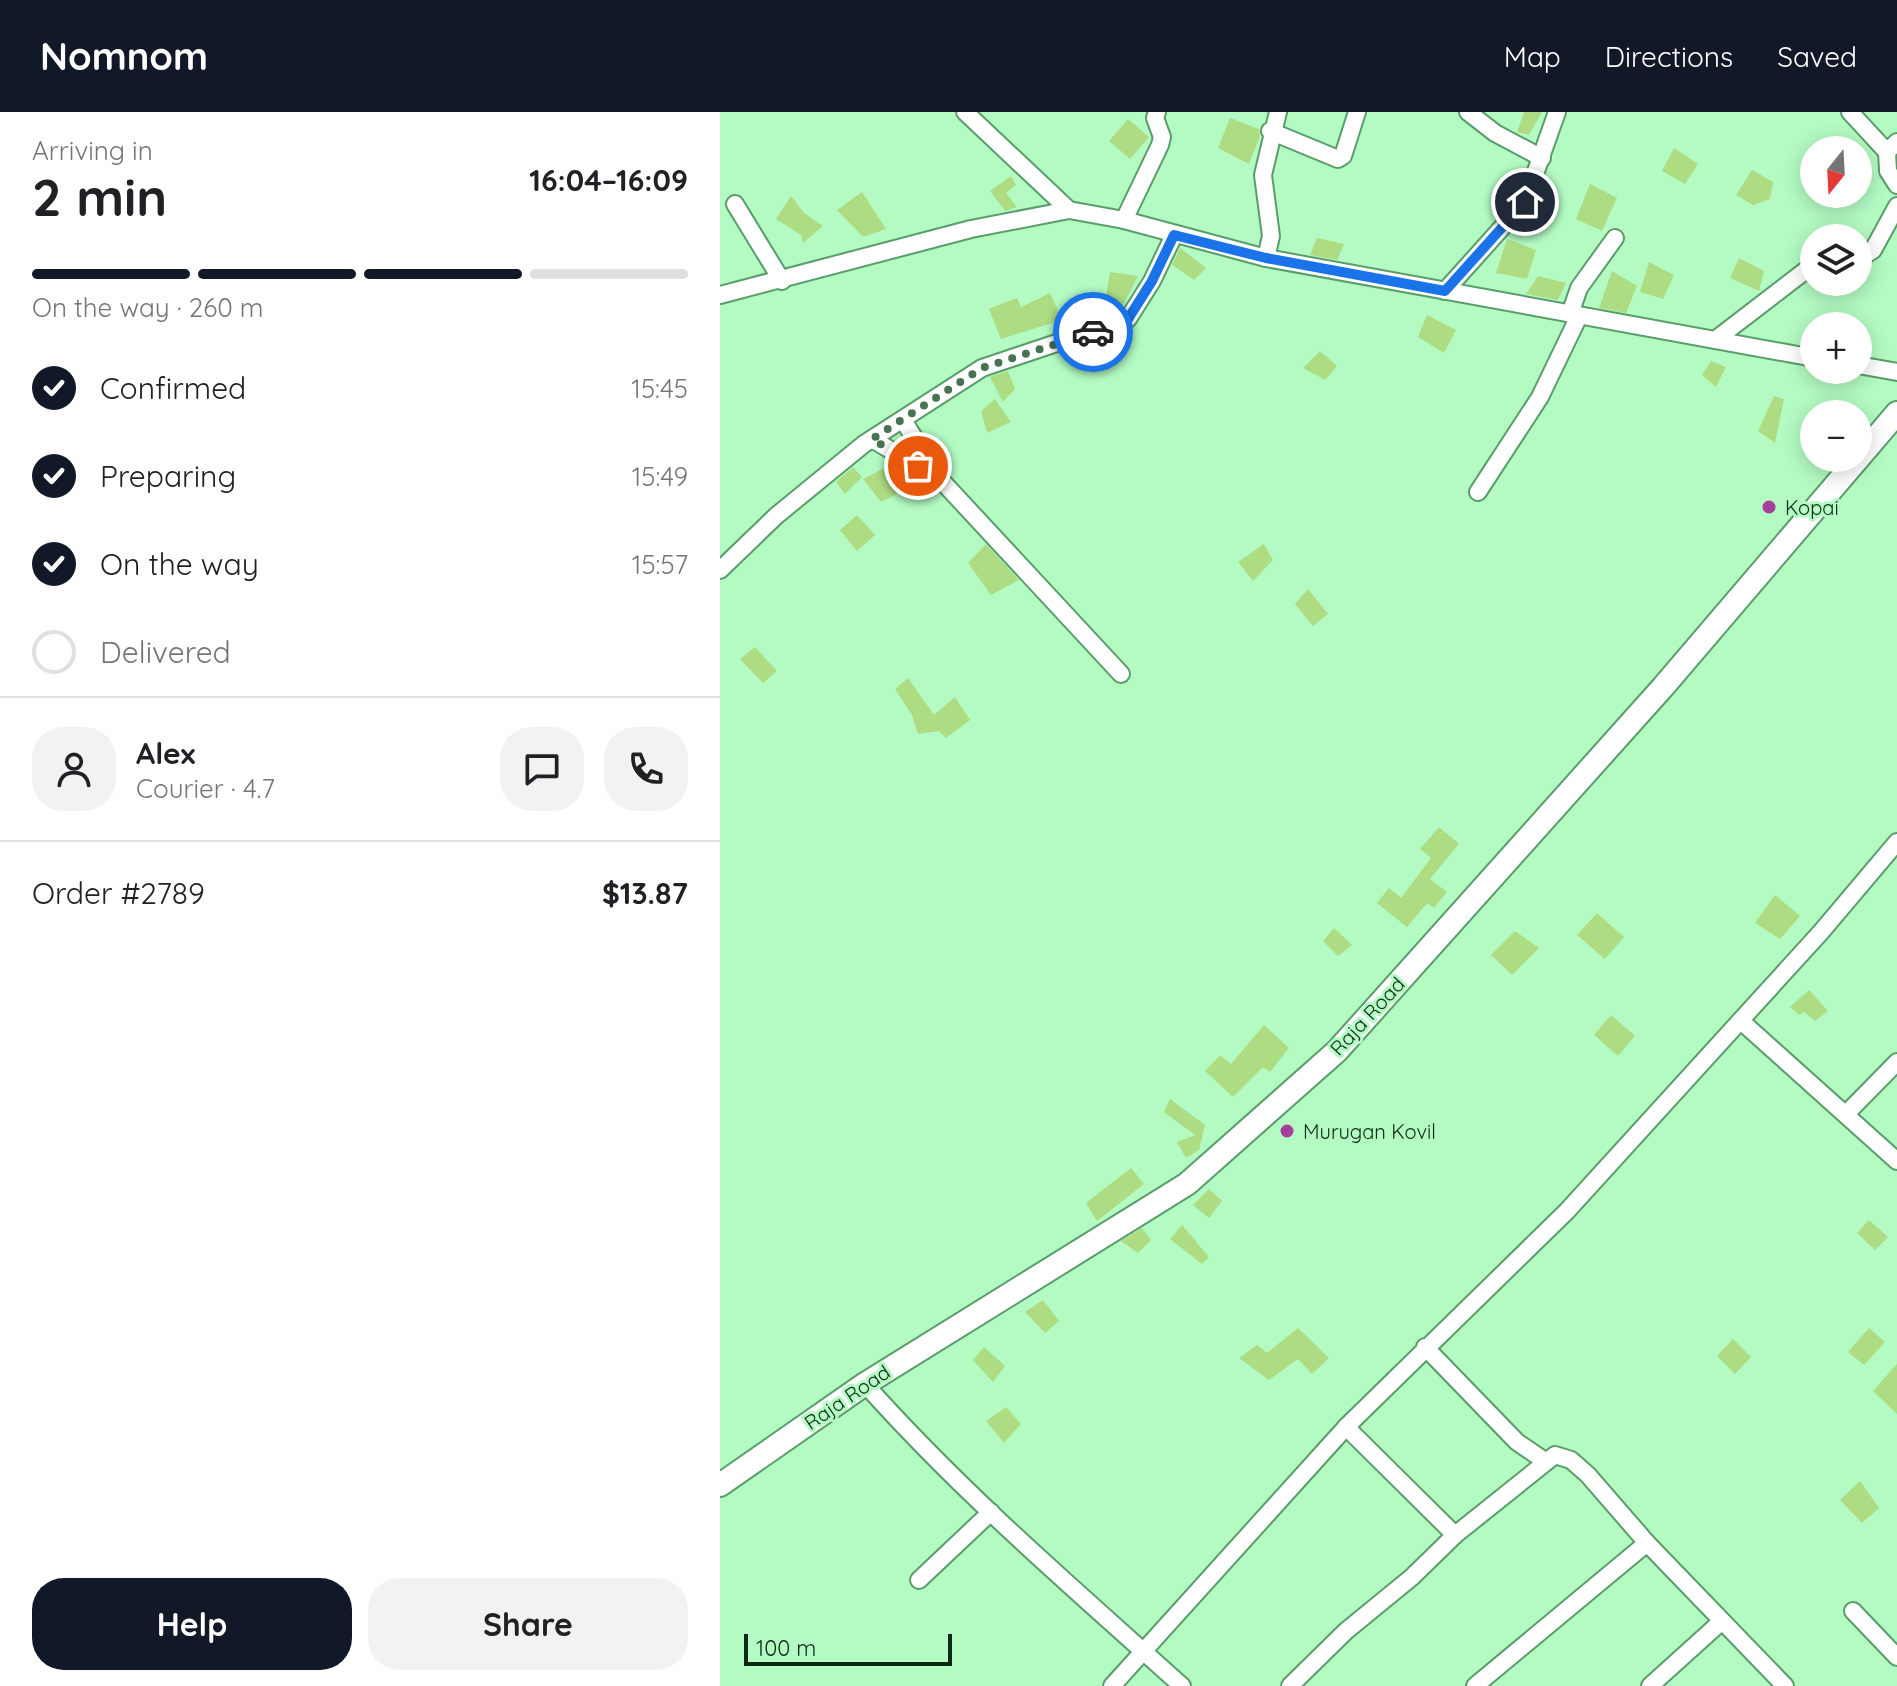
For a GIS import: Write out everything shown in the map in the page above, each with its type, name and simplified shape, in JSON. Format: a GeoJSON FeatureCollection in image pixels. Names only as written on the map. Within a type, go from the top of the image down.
{"type":"FeatureCollection","features":[{"type":"Feature","properties":{"kind":"street"},"geometry":{"type":"LineString","coordinates":[[965,112],[1069,210]]}},
{"type":"Feature","properties":{"kind":"street"},"geometry":{"type":"LineString","coordinates":[[1124,220],[1160,145],[1162,137],[1155,118],[1157,112]]}},
{"type":"Feature","properties":{"kind":"street"},"geometry":{"type":"LineString","coordinates":[[1266,258],[1271,236],[1263,175],[1270,131],[1278,112]]}},
{"type":"Feature","properties":{"kind":"street"},"geometry":{"type":"LineString","coordinates":[[1270,131],[1338,159],[1343,156],[1357,112]]}},
{"type":"Feature","properties":{"kind":"street"},"geometry":{"type":"LineString","coordinates":[[1468,112],[1495,133],[1542,158]]}},
{"type":"Feature","properties":{"kind":"street"},"geometry":{"type":"LineString","coordinates":[[1445,291],[1525,202],[1557,112]]}},
{"type":"Feature","properties":{"kind":"street"},"geometry":{"type":"LineString","coordinates":[[1850,112],[1892,147],[1888,171],[1897,185]]}},
{"type":"Feature","properties":{"kind":"street"},"geometry":{"type":"LineString","coordinates":[[735,204],[782,281]]}},
{"type":"Feature","properties":{"kind":"street"},"geometry":{"type":"LineString","coordinates":[[1872,251],[1897,206]]}},
{"type":"Feature","properties":{"kind":"street"},"geometry":{"type":"LineString","coordinates":[[720,295],[971,229],[1069,210],[1124,220],[1266,258],[1800,355]]}},
{"type":"Feature","properties":{"kind":"street"},"geometry":{"type":"LineString","coordinates":[[720,570],[776,516],[872,439],[982,368],[1128,319],[1152,281],[1174,235]]}},
{"type":"Feature","properties":{"kind":"street"},"geometry":{"type":"LineString","coordinates":[[1478,492],[1540,397],[1575,315],[1579,288],[1615,238]]}},
{"type":"Feature","properties":{"kind":"street"},"geometry":{"type":"LineString","coordinates":[[1715,340],[1800,275]]}},
{"type":"Feature","properties":{"kind":"street"},"geometry":{"type":"LineString","coordinates":[[1872,368],[1897,372]]}},
{"type":"Feature","properties":{"kind":"street","name":"Raja Road"},"geometry":{"type":"LineString","coordinates":[[720,1485],[865,1384],[1187,1184],[1337,1051],[1663,687],[1897,413]]}},
{"type":"Feature","properties":{"kind":"street"},"geometry":{"type":"LineString","coordinates":[[903,420],[940,479],[1121,674]]}},
{"type":"Feature","properties":{"kind":"street"},"geometry":{"type":"LineString","coordinates":[[872,439],[940,479]]}},
{"type":"Feature","properties":{"kind":"street"},"geometry":{"type":"LineString","coordinates":[[1112,1686],[1346,1427],[1567,1211],[1741,1021],[1897,842]]}},
{"type":"Feature","properties":{"kind":"street"},"geometry":{"type":"LineString","coordinates":[[1741,1021],[1897,1161]]}},
{"type":"Feature","properties":{"kind":"street"},"geometry":{"type":"LineString","coordinates":[[1846,1114],[1897,1062]]}},
{"type":"Feature","properties":{"kind":"street"},"geometry":{"type":"LineString","coordinates":[[1425,1347],[1517,1442],[1545,1461]]}},
{"type":"Feature","properties":{"kind":"street"},"geometry":{"type":"LineString","coordinates":[[865,1384],[912,1437],[1182,1686]]}},
{"type":"Feature","properties":{"kind":"street"},"geometry":{"type":"LineString","coordinates":[[1346,1427],[1455,1535]]}},
{"type":"Feature","properties":{"kind":"street"},"geometry":{"type":"LineString","coordinates":[[1290,1686],[1346,1631],[1412,1577],[1455,1535],[1555,1455],[1571,1460],[1785,1686]]}},
{"type":"Feature","properties":{"kind":"street"},"geometry":{"type":"LineString","coordinates":[[919,1580],[991,1512]]}},
{"type":"Feature","properties":{"kind":"street"},"geometry":{"type":"LineString","coordinates":[[1475,1686],[1647,1543]]}},
{"type":"Feature","properties":{"kind":"street"},"geometry":{"type":"LineString","coordinates":[[1853,1611],[1894,1647]]}},
{"type":"Feature","properties":{"kind":"street"},"geometry":{"type":"LineString","coordinates":[[1650,1686],[1722,1621]]}},
{"type":"Feature","properties":{"kind":"building"},"geometry":{"type":"Polygon","coordinates":[[[1524,112],[1542,112],[1529,135],[1517,132],[1524,112]]]}},
{"type":"Feature","properties":{"kind":"building"},"geometry":{"type":"Polygon","coordinates":[[[1230,118],[1259,129],[1260,136],[1249,164],[1218,148],[1230,118]]]}},
{"type":"Feature","properties":{"kind":"building"},"geometry":{"type":"Polygon","coordinates":[[[1128,119],[1149,137],[1130,159],[1109,141],[1128,119]]]}},
{"type":"Feature","properties":{"kind":"building"},"geometry":{"type":"Polygon","coordinates":[[[1674,148],[1698,164],[1685,184],[1662,171],[1674,148]]]}},
{"type":"Feature","properties":{"kind":"building"},"geometry":{"type":"Polygon","coordinates":[[[1752,170],[1773,182],[1770,199],[1753,205],[1736,195],[1752,170]]]}},
{"type":"Feature","properties":{"kind":"building"},"geometry":{"type":"Polygon","coordinates":[[[1011,176],[1016,185],[1006,193],[1017,207],[1005,211],[990,191],[1011,176]]]}},
{"type":"Feature","properties":{"kind":"building"},"geometry":{"type":"Polygon","coordinates":[[[1590,184],[1617,198],[1602,231],[1576,219],[1590,184]]]}},
{"type":"Feature","properties":{"kind":"building"},"geometry":{"type":"Polygon","coordinates":[[[862,192],[886,229],[863,237],[837,210],[862,192]]]}},
{"type":"Feature","properties":{"kind":"building"},"geometry":{"type":"Polygon","coordinates":[[[791,196],[804,213],[823,226],[803,243],[801,235],[776,219],[791,196]]]}},
{"type":"Feature","properties":{"kind":"building"},"geometry":{"type":"Polygon","coordinates":[[[1317,238],[1344,244],[1337,260],[1310,255],[1317,238]]]}},
{"type":"Feature","properties":{"kind":"building"},"geometry":{"type":"Polygon","coordinates":[[[1507,239],[1536,250],[1527,279],[1496,273],[1507,239]]]}},
{"type":"Feature","properties":{"kind":"building"},"geometry":{"type":"Polygon","coordinates":[[[1180,248],[1206,268],[1194,280],[1172,265],[1180,248]]]}},
{"type":"Feature","properties":{"kind":"building"},"geometry":{"type":"Polygon","coordinates":[[[1739,258],[1764,271],[1759,291],[1730,278],[1739,258]]]}},
{"type":"Feature","properties":{"kind":"building"},"geometry":{"type":"Polygon","coordinates":[[[1649,262],[1674,275],[1663,299],[1640,292],[1649,262]]]}},
{"type":"Feature","properties":{"kind":"building"},"geometry":{"type":"Polygon","coordinates":[[[1612,271],[1637,286],[1626,313],[1599,308],[1612,271]]]}},
{"type":"Feature","properties":{"kind":"building"},"geometry":{"type":"Polygon","coordinates":[[[1110,272],[1138,276],[1121,310],[1103,314],[1110,272]]]}},
{"type":"Feature","properties":{"kind":"building"},"geometry":{"type":"Polygon","coordinates":[[[1538,276],[1566,283],[1558,300],[1526,294],[1538,276]]]}},
{"type":"Feature","properties":{"kind":"building"},"geometry":{"type":"Polygon","coordinates":[[[1050,293],[1062,320],[1001,339],[989,309],[1017,298],[1021,307],[1050,293]]]}},
{"type":"Feature","properties":{"kind":"building"},"geometry":{"type":"Polygon","coordinates":[[[1427,315],[1456,330],[1444,353],[1418,337],[1427,315]]]}},
{"type":"Feature","properties":{"kind":"building"},"geometry":{"type":"Polygon","coordinates":[[[1320,351],[1337,366],[1325,380],[1303,368],[1320,351]]]}},
{"type":"Feature","properties":{"kind":"building"},"geometry":{"type":"Polygon","coordinates":[[[1711,361],[1726,367],[1716,387],[1702,375],[1711,361]]]}},
{"type":"Feature","properties":{"kind":"building"},"geometry":{"type":"Polygon","coordinates":[[[1008,371],[1015,389],[1003,402],[990,377],[1008,371]]]}},
{"type":"Feature","properties":{"kind":"building"},"geometry":{"type":"Polygon","coordinates":[[[1774,396],[1784,399],[1775,443],[1758,431],[1774,396]]]}},
{"type":"Feature","properties":{"kind":"building"},"geometry":{"type":"Polygon","coordinates":[[[995,399],[1011,422],[987,433],[981,411],[995,399]]]}},
{"type":"Feature","properties":{"kind":"building"},"geometry":{"type":"Polygon","coordinates":[[[853,467],[862,477],[845,494],[836,482],[853,467]]]}},
{"type":"Feature","properties":{"kind":"building"},"geometry":{"type":"Polygon","coordinates":[[[883,469],[897,494],[881,502],[863,479],[883,469]]]}},
{"type":"Feature","properties":{"kind":"building"},"geometry":{"type":"Polygon","coordinates":[[[857,515],[875,535],[857,551],[840,530],[857,515]]]}},
{"type":"Feature","properties":{"kind":"building"},"geometry":{"type":"Polygon","coordinates":[[[986,544],[1019,580],[991,595],[968,563],[986,544]]]}},
{"type":"Feature","properties":{"kind":"building"},"geometry":{"type":"Polygon","coordinates":[[[1264,544],[1273,560],[1253,581],[1238,562],[1264,544]]]}},
{"type":"Feature","properties":{"kind":"building"},"geometry":{"type":"Polygon","coordinates":[[[1308,589],[1328,614],[1313,626],[1295,604],[1308,589]]]}},
{"type":"Feature","properties":{"kind":"building"},"geometry":{"type":"Polygon","coordinates":[[[755,647],[777,671],[763,683],[740,659],[755,647]]]}},
{"type":"Feature","properties":{"kind":"building"},"geometry":{"type":"Polygon","coordinates":[[[908,678],[934,715],[955,697],[970,720],[946,738],[939,731],[918,734],[912,715],[895,689],[908,678]]]}},
{"type":"Feature","properties":{"kind":"building"},"geometry":{"type":"Polygon","coordinates":[[[1439,827],[1459,844],[1430,879],[1447,892],[1434,908],[1427,903],[1407,927],[1377,903],[1389,888],[1401,898],[1431,858],[1420,849],[1439,827]]]}},
{"type":"Feature","properties":{"kind":"building"},"geometry":{"type":"Polygon","coordinates":[[[1775,895],[1800,916],[1780,939],[1755,923],[1775,895]]]}},
{"type":"Feature","properties":{"kind":"building"},"geometry":{"type":"Polygon","coordinates":[[[1597,913],[1624,937],[1605,959],[1577,935],[1597,913]]]}},
{"type":"Feature","properties":{"kind":"building"},"geometry":{"type":"Polygon","coordinates":[[[1334,928],[1352,945],[1338,956],[1323,941],[1334,928]]]}},
{"type":"Feature","properties":{"kind":"building"},"geometry":{"type":"Polygon","coordinates":[[[1515,931],[1539,948],[1512,975],[1491,955],[1515,931]]]}},
{"type":"Feature","properties":{"kind":"building"},"geometry":{"type":"Polygon","coordinates":[[[1809,990],[1828,1011],[1815,1021],[1804,1012],[1799,1015],[1790,1007],[1809,990]]]}},
{"type":"Feature","properties":{"kind":"building"},"geometry":{"type":"Polygon","coordinates":[[[1611,1015],[1635,1036],[1618,1056],[1594,1035],[1611,1015]]]}},
{"type":"Feature","properties":{"kind":"building"},"geometry":{"type":"Polygon","coordinates":[[[1264,1025],[1289,1048],[1270,1072],[1263,1067],[1233,1097],[1205,1071],[1220,1055],[1231,1064],[1264,1025]]]}},
{"type":"Feature","properties":{"kind":"building"},"geometry":{"type":"Polygon","coordinates":[[[1170,1099],[1205,1125],[1199,1150],[1186,1158],[1177,1142],[1195,1135],[1164,1112],[1170,1099]]]}},
{"type":"Feature","properties":{"kind":"building"},"geometry":{"type":"Polygon","coordinates":[[[1131,1168],[1144,1184],[1097,1221],[1086,1203],[1131,1168]]]}},
{"type":"Feature","properties":{"kind":"building"},"geometry":{"type":"Polygon","coordinates":[[[1209,1189],[1222,1201],[1209,1218],[1193,1205],[1209,1189]]]}},
{"type":"Feature","properties":{"kind":"building"},"geometry":{"type":"Polygon","coordinates":[[[1869,1220],[1888,1237],[1875,1250],[1857,1233],[1869,1220]]]}},
{"type":"Feature","properties":{"kind":"building"},"geometry":{"type":"Polygon","coordinates":[[[1182,1225],[1209,1257],[1202,1264],[1170,1239],[1182,1225]]]}},
{"type":"Feature","properties":{"kind":"building"},"geometry":{"type":"Polygon","coordinates":[[[1142,1228],[1151,1240],[1138,1253],[1121,1241],[1142,1228]]]}},
{"type":"Feature","properties":{"kind":"building"},"geometry":{"type":"Polygon","coordinates":[[[1043,1300],[1059,1321],[1045,1333],[1025,1312],[1043,1300]]]}},
{"type":"Feature","properties":{"kind":"building"},"geometry":{"type":"Polygon","coordinates":[[[1298,1328],[1329,1358],[1312,1374],[1298,1359],[1269,1380],[1239,1358],[1257,1345],[1267,1353],[1298,1328]]]}},
{"type":"Feature","properties":{"kind":"building"},"geometry":{"type":"Polygon","coordinates":[[[1869,1328],[1885,1342],[1864,1365],[1848,1352],[1869,1328]]]}},
{"type":"Feature","properties":{"kind":"building"},"geometry":{"type":"Polygon","coordinates":[[[1733,1339],[1751,1357],[1735,1374],[1717,1356],[1733,1339]]]}},
{"type":"Feature","properties":{"kind":"building"},"geometry":{"type":"Polygon","coordinates":[[[984,1347],[1005,1366],[993,1382],[973,1360],[984,1347]]]}},
{"type":"Feature","properties":{"kind":"building"},"geometry":{"type":"Polygon","coordinates":[[[1897,1364],[1897,1414],[1873,1391],[1897,1364]]]}},
{"type":"Feature","properties":{"kind":"building"},"geometry":{"type":"Polygon","coordinates":[[[1006,1407],[1021,1424],[1004,1443],[986,1421],[1006,1407]]]}},
{"type":"Feature","properties":{"kind":"building"},"geometry":{"type":"Polygon","coordinates":[[[1860,1481],[1879,1508],[1862,1523],[1840,1500],[1860,1481]]]}},
{"type":"Feature","properties":{"kind":"way so far"},"geometry":{"type":"LineString","coordinates":[[918,466],[872,439],[982,368],[1093,332]]}},
{"type":"Feature","properties":{"kind":"place","name":"Kopai"},"geometry":{"type":"Point","coordinates":[1769,507]}},
{"type":"Feature","properties":{"kind":"place","name":"Murugan Kovil"},"geometry":{"type":"Point","coordinates":[1287,1131]}},
{"type":"Feature","properties":{"kind":"route"},"geometry":{"type":"LineString","coordinates":[[1093,332],[1128,319],[1152,281],[1174,235],[1266,258],[1445,291],[1525,202]]}}]}
